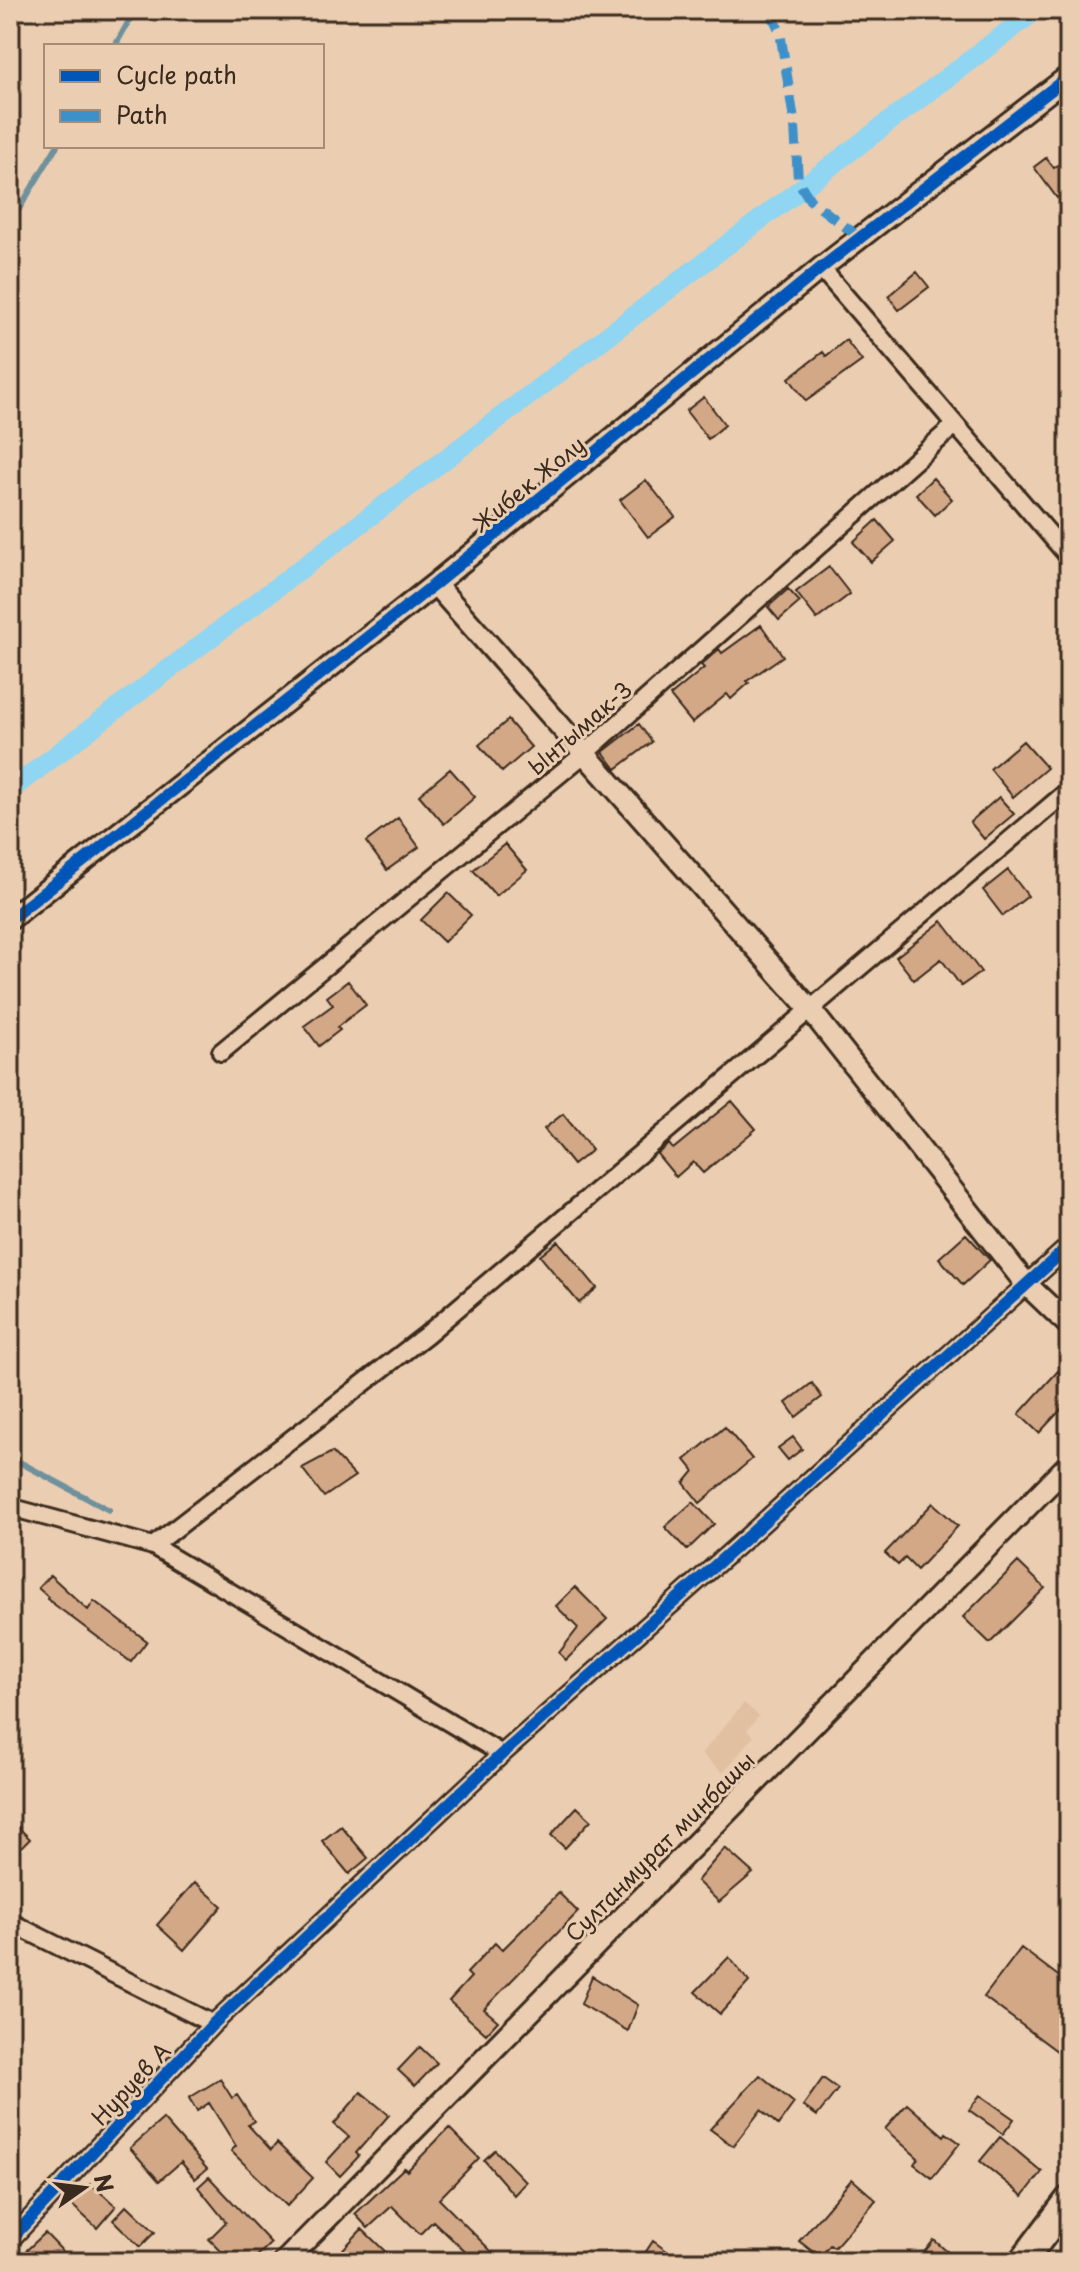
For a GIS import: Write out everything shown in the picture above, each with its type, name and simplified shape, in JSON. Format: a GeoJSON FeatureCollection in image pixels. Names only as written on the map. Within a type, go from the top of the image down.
{"type":"FeatureCollection","features":[{"type":"Feature","properties":{"kind":"main road"},"geometry":{"type":"LineString","coordinates":[[1022,2262],[1069,2200]]}},
{"type":"Feature","properties":{"kind":"street","name":"Жибек Жолу"},"geometry":{"type":"LineString","coordinates":[[10,919],[435,584],[821,268],[1069,76]]}},
{"type":"Feature","properties":{"kind":"street"},"geometry":{"type":"LineString","coordinates":[[821,268],[1069,557]]}},
{"type":"Feature","properties":{"kind":"street","name":"Ынтымак-3"},"geometry":{"type":"LineString","coordinates":[[221,1052],[584,754],[955,425]]}},
{"type":"Feature","properties":{"kind":"street"},"geometry":{"type":"LineString","coordinates":[[1054,540],[1069,529]]}},
{"type":"Feature","properties":{"kind":"street"},"geometry":{"type":"LineString","coordinates":[[435,584],[809,1008],[1026,1284],[1069,1325]]}},
{"type":"Feature","properties":{"kind":"street"},"geometry":{"type":"LineString","coordinates":[[153,1546],[426,1335],[1069,790]]}},
{"type":"Feature","properties":{"kind":"street","name":"Нуруев А"},"geometry":{"type":"LineString","coordinates":[[10,2240],[213,2024],[502,1754],[1069,1246]]}},
{"type":"Feature","properties":{"kind":"street","name":"Султанмурат минбашы"},"geometry":{"type":"LineString","coordinates":[[284,2262],[1069,1464]]}},
{"type":"Feature","properties":{"kind":"street"},"geometry":{"type":"LineString","coordinates":[[10,1507],[153,1546],[502,1754]]}},
{"type":"Feature","properties":{"kind":"street"},"geometry":{"type":"LineString","coordinates":[[10,1922],[213,2024]]}},
{"type":"Feature","properties":{"kind":"shaded area"},"geometry":{"type":"Polygon","coordinates":[[[744,1703],[759,1716],[747,1730],[754,1736],[723,1773],[701,1754],[744,1703]]]}},
{"type":"Feature","properties":{"kind":"building"},"geometry":{"type":"Polygon","coordinates":[[[1069,156],[1069,189],[1057,198],[1034,167],[1046,158],[1054,168],[1069,156]]]}},
{"type":"Feature","properties":{"kind":"building"},"geometry":{"type":"Polygon","coordinates":[[[917,272],[929,287],[899,310],[888,296],[917,272]]]}},
{"type":"Feature","properties":{"kind":"building"},"geometry":{"type":"Polygon","coordinates":[[[846,340],[862,361],[806,401],[789,378],[823,352],[826,356],[846,340]]]}},
{"type":"Feature","properties":{"kind":"building"},"geometry":{"type":"Polygon","coordinates":[[[704,397],[725,425],[708,439],[686,411],[704,397]]]}},
{"type":"Feature","properties":{"kind":"building"},"geometry":{"type":"Polygon","coordinates":[[[933,478],[952,499],[935,515],[916,494],[933,478]]]}},
{"type":"Feature","properties":{"kind":"building"},"geometry":{"type":"Polygon","coordinates":[[[646,480],[675,517],[648,537],[620,500],[646,480]]]}},
{"type":"Feature","properties":{"kind":"building"},"geometry":{"type":"Polygon","coordinates":[[[877,520],[895,541],[871,562],[853,542],[877,520]]]}},
{"type":"Feature","properties":{"kind":"building"},"geometry":{"type":"Polygon","coordinates":[[[829,567],[850,594],[817,619],[796,592],[829,567]]]}},
{"type":"Feature","properties":{"kind":"building"},"geometry":{"type":"Polygon","coordinates":[[[788,589],[800,602],[779,620],[768,607],[788,589]]]}},
{"type":"Feature","properties":{"kind":"building"},"geometry":{"type":"Polygon","coordinates":[[[761,625],[783,656],[747,681],[749,683],[731,699],[727,694],[692,723],[670,696],[704,668],[701,665],[719,649],[722,653],[761,625]]]}},
{"type":"Feature","properties":{"kind":"building"},"geometry":{"type":"Polygon","coordinates":[[[508,720],[531,747],[502,772],[479,745],[508,720]]]}},
{"type":"Feature","properties":{"kind":"building"},"geometry":{"type":"Polygon","coordinates":[[[639,724],[652,742],[616,769],[603,752],[639,724]]]}},
{"type":"Feature","properties":{"kind":"building"},"geometry":{"type":"Polygon","coordinates":[[[1023,741],[1047,768],[1013,797],[990,769],[1023,741]]]}},
{"type":"Feature","properties":{"kind":"building"},"geometry":{"type":"Polygon","coordinates":[[[450,769],[475,797],[444,824],[419,795],[450,769]]]}},
{"type":"Feature","properties":{"kind":"building"},"geometry":{"type":"Polygon","coordinates":[[[999,797],[1014,814],[984,839],[970,822],[999,797]]]}},
{"type":"Feature","properties":{"kind":"building"},"geometry":{"type":"Polygon","coordinates":[[[398,818],[419,847],[387,870],[366,842],[398,818]]]}},
{"type":"Feature","properties":{"kind":"building"},"geometry":{"type":"Polygon","coordinates":[[[505,844],[527,870],[496,896],[473,870],[505,844]]]}},
{"type":"Feature","properties":{"kind":"building"},"geometry":{"type":"Polygon","coordinates":[[[1008,870],[1028,896],[1003,916],[983,890],[1008,870]]]}},
{"type":"Feature","properties":{"kind":"building"},"geometry":{"type":"Polygon","coordinates":[[[448,893],[471,915],[444,942],[421,920],[448,893]]]}},
{"type":"Feature","properties":{"kind":"building"},"geometry":{"type":"Polygon","coordinates":[[[942,921],[981,972],[961,986],[941,959],[914,980],[896,957],[942,921]]]}},
{"type":"Feature","properties":{"kind":"building"},"geometry":{"type":"Polygon","coordinates":[[[348,981],[366,1005],[337,1027],[340,1030],[319,1046],[304,1026],[333,1005],[327,997],[348,981]]]}},
{"type":"Feature","properties":{"kind":"building"},"geometry":{"type":"Polygon","coordinates":[[[732,1101],[756,1129],[703,1173],[693,1162],[676,1177],[657,1154],[669,1144],[673,1149],[732,1101]]]}},
{"type":"Feature","properties":{"kind":"building"},"geometry":{"type":"Polygon","coordinates":[[[563,1114],[592,1150],[573,1165],[544,1129],[563,1114]]]}},
{"type":"Feature","properties":{"kind":"building"},"geometry":{"type":"Polygon","coordinates":[[[966,1234],[990,1260],[963,1285],[939,1258],[966,1234]]]}},
{"type":"Feature","properties":{"kind":"building"},"geometry":{"type":"Polygon","coordinates":[[[558,1241],[597,1288],[579,1303],[540,1256],[558,1241]]]}},
{"type":"Feature","properties":{"kind":"building"},"geometry":{"type":"Polygon","coordinates":[[[1058,1371],[1069,1381],[1069,1401],[1039,1433],[1019,1414],[1058,1371]]]}},
{"type":"Feature","properties":{"kind":"building"},"geometry":{"type":"Polygon","coordinates":[[[812,1383],[822,1397],[796,1417],[786,1403],[812,1383]]]}},
{"type":"Feature","properties":{"kind":"building"},"geometry":{"type":"Polygon","coordinates":[[[725,1427],[752,1459],[700,1503],[684,1483],[694,1471],[685,1460],[725,1427]]]}},
{"type":"Feature","properties":{"kind":"building"},"geometry":{"type":"Polygon","coordinates":[[[793,1437],[802,1449],[788,1460],[778,1448],[793,1437]]]}},
{"type":"Feature","properties":{"kind":"building"},"geometry":{"type":"Polygon","coordinates":[[[332,1452],[355,1476],[324,1497],[302,1468],[332,1452]]]}},
{"type":"Feature","properties":{"kind":"building"},"geometry":{"type":"Polygon","coordinates":[[[693,1502],[714,1524],[687,1550],[665,1527],[693,1502]]]}},
{"type":"Feature","properties":{"kind":"building"},"geometry":{"type":"Polygon","coordinates":[[[933,1503],[958,1526],[917,1570],[905,1558],[898,1565],[885,1553],[933,1503]]]}},
{"type":"Feature","properties":{"kind":"building"},"geometry":{"type":"Polygon","coordinates":[[[1018,1562],[1045,1588],[990,1643],[963,1617],[1018,1562]]]}},
{"type":"Feature","properties":{"kind":"building"},"geometry":{"type":"Polygon","coordinates":[[[50,1575],[88,1610],[94,1601],[147,1641],[131,1662],[47,1599],[38,1588],[50,1575]]]}},
{"type":"Feature","properties":{"kind":"building"},"geometry":{"type":"Polygon","coordinates":[[[575,1587],[607,1619],[566,1660],[559,1653],[578,1628],[556,1606],[575,1587]]]}},
{"type":"Feature","properties":{"kind":"building"},"geometry":{"type":"Polygon","coordinates":[[[577,1807],[591,1820],[565,1848],[551,1835],[577,1807]]]}},
{"type":"Feature","properties":{"kind":"building"},"geometry":{"type":"Polygon","coordinates":[[[10,1819],[30,1839],[10,1859],[10,1819]]]}},
{"type":"Feature","properties":{"kind":"building"},"geometry":{"type":"Polygon","coordinates":[[[341,1826],[368,1858],[349,1874],[322,1841],[341,1826]]]}},
{"type":"Feature","properties":{"kind":"building"},"geometry":{"type":"Polygon","coordinates":[[[725,1848],[753,1873],[719,1902],[697,1881],[725,1848]]]}},
{"type":"Feature","properties":{"kind":"building"},"geometry":{"type":"Polygon","coordinates":[[[195,1882],[222,1906],[184,1950],[157,1925],[195,1882]]]}},
{"type":"Feature","properties":{"kind":"building"},"geometry":{"type":"Polygon","coordinates":[[[559,1893],[578,1912],[484,2009],[498,2021],[486,2034],[449,2001],[471,1977],[467,1973],[495,1943],[502,1950],[559,1893]]]}},
{"type":"Feature","properties":{"kind":"building"},"geometry":{"type":"Polygon","coordinates":[[[1021,1948],[1069,1984],[1069,2043],[1061,2054],[984,1997],[1021,1948]]]}},
{"type":"Feature","properties":{"kind":"building"},"geometry":{"type":"Polygon","coordinates":[[[729,1957],[749,1982],[720,2014],[695,1992],[729,1957]]]}},
{"type":"Feature","properties":{"kind":"building"},"geometry":{"type":"Polygon","coordinates":[[[592,1976],[638,2005],[628,2031],[581,2004],[592,1976]]]}},
{"type":"Feature","properties":{"kind":"building"},"geometry":{"type":"Polygon","coordinates":[[[420,2047],[437,2063],[415,2086],[398,2070],[420,2047]]]}},
{"type":"Feature","properties":{"kind":"building"},"geometry":{"type":"Polygon","coordinates":[[[760,2075],[794,2103],[778,2125],[761,2110],[733,2146],[710,2129],[760,2075]]]}},
{"type":"Feature","properties":{"kind":"building"},"geometry":{"type":"Polygon","coordinates":[[[823,2078],[838,2089],[817,2116],[803,2106],[823,2078]]]}},
{"type":"Feature","properties":{"kind":"building"},"geometry":{"type":"Polygon","coordinates":[[[220,2079],[232,2098],[237,2095],[254,2121],[248,2125],[271,2150],[277,2143],[313,2178],[287,2206],[231,2151],[236,2146],[209,2103],[197,2111],[189,2098],[220,2079]]]}},
{"type":"Feature","properties":{"kind":"building"},"geometry":{"type":"Polygon","coordinates":[[[361,2092],[389,2115],[340,2176],[326,2162],[349,2137],[334,2124],[361,2092]]]}},
{"type":"Feature","properties":{"kind":"building"},"geometry":{"type":"Polygon","coordinates":[[[980,2095],[1014,2119],[1003,2134],[969,2110],[980,2095]]]}},
{"type":"Feature","properties":{"kind":"building"},"geometry":{"type":"Polygon","coordinates":[[[907,2104],[944,2136],[946,2133],[960,2143],[932,2178],[914,2164],[918,2158],[885,2129],[907,2104]]]}},
{"type":"Feature","properties":{"kind":"building"},"geometry":{"type":"Polygon","coordinates":[[[163,2119],[207,2169],[195,2179],[181,2162],[159,2181],[130,2148],[163,2119]]]}},
{"type":"Feature","properties":{"kind":"building"},"geometry":{"type":"Polygon","coordinates":[[[449,2128],[479,2158],[439,2199],[502,2262],[476,2262],[433,2221],[420,2234],[392,2206],[368,2228],[355,2214],[404,2168],[407,2171],[449,2128]]]}},
{"type":"Feature","properties":{"kind":"building"},"geometry":{"type":"Polygon","coordinates":[[[1000,2137],[1042,2172],[1023,2196],[980,2161],[1000,2137]]]}},
{"type":"Feature","properties":{"kind":"building"},"geometry":{"type":"Polygon","coordinates":[[[495,2150],[526,2182],[514,2195],[484,2160],[495,2150]]]}},
{"type":"Feature","properties":{"kind":"building"},"geometry":{"type":"Polygon","coordinates":[[[209,2177],[271,2243],[251,2262],[232,2262],[209,2239],[226,2222],[198,2187],[209,2177]]]}},
{"type":"Feature","properties":{"kind":"building"},"geometry":{"type":"Polygon","coordinates":[[[852,2179],[876,2200],[834,2248],[830,2245],[820,2257],[799,2241],[852,2179]]]}},
{"type":"Feature","properties":{"kind":"building"},"geometry":{"type":"Polygon","coordinates":[[[91,2184],[116,2206],[97,2228],[72,2205],[91,2184]]]}},
{"type":"Feature","properties":{"kind":"building"},"geometry":{"type":"Polygon","coordinates":[[[127,2205],[155,2232],[140,2247],[113,2220],[127,2205]]]}},
{"type":"Feature","properties":{"kind":"building"},"geometry":{"type":"Polygon","coordinates":[[[362,2229],[396,2262],[331,2262],[362,2229]]]}},
{"type":"Feature","properties":{"kind":"building"},"geometry":{"type":"Polygon","coordinates":[[[45,2233],[73,2262],[14,2262],[45,2233]]]}},
{"type":"Feature","properties":{"kind":"building"},"geometry":{"type":"Polygon","coordinates":[[[934,2240],[959,2262],[916,2262],[934,2240]]]}},
{"type":"Feature","properties":{"kind":"building"},"geometry":{"type":"Polygon","coordinates":[[[653,2241],[682,2262],[639,2262],[653,2241]]]}},
{"type":"Feature","properties":{"kind":"waterway"},"geometry":{"type":"LineString","coordinates":[[116,44],[135,10]]}},
{"type":"Feature","properties":{"kind":"waterway"},"geometry":{"type":"LineString","coordinates":[[10,790],[1036,10]]}},
{"type":"Feature","properties":{"kind":"waterway"},"geometry":{"type":"LineString","coordinates":[[10,224],[56,148]]}},
{"type":"Feature","properties":{"kind":"waterway"},"geometry":{"type":"LineString","coordinates":[[10,1457],[109,1510]]}},
{"type":"Feature","properties":{"kind":"marked path"},"geometry":{"type":"LineString","coordinates":[[770,10],[780,32],[795,126],[798,181],[810,200],[860,238]]}},
{"type":"Feature","properties":{"kind":"cycle path"},"geometry":{"type":"LineString","coordinates":[[10,919],[435,584],[821,268],[1069,76]]}},
{"type":"Feature","properties":{"kind":"cycle path"},"geometry":{"type":"LineString","coordinates":[[10,2240],[213,2024],[502,1754],[1069,1246]]}}]}
